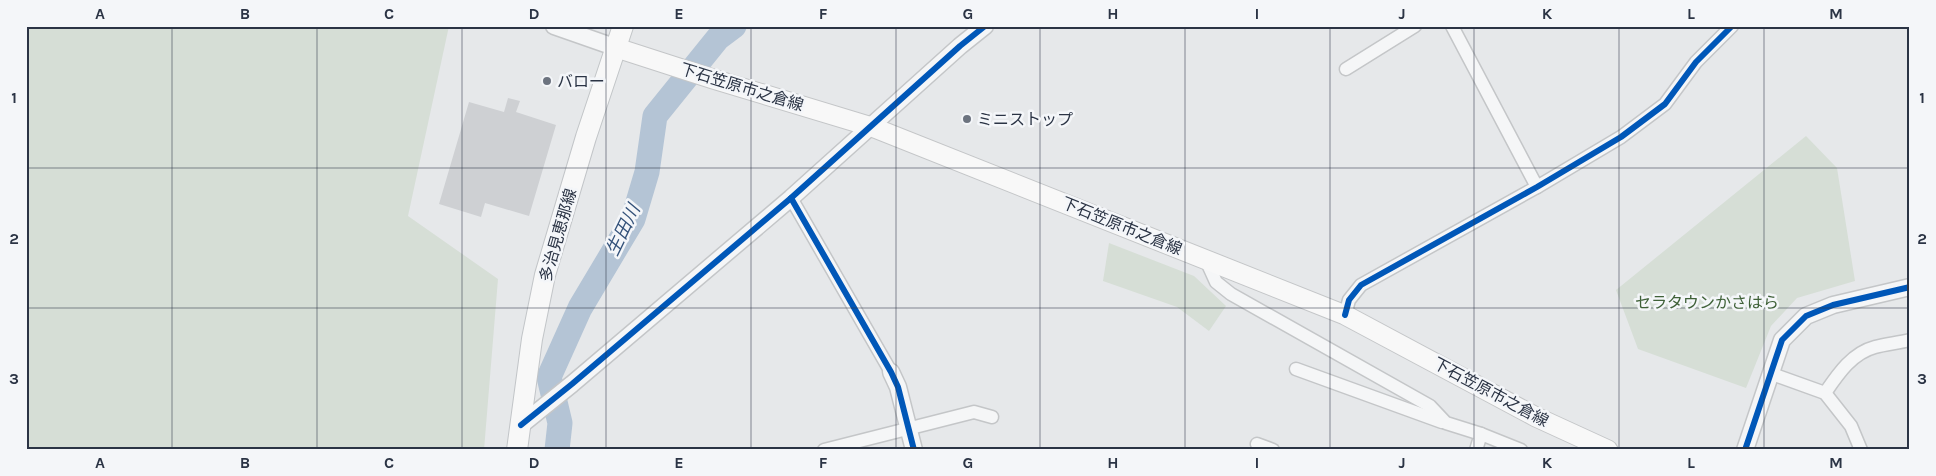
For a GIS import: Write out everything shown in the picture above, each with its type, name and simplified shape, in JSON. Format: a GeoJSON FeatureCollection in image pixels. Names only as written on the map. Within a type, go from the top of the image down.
{"type":"FeatureCollection","features":[{"type":"Feature","properties":{"kind":"main road","name":"多治見恵那線"},"geometry":{"type":"LineString","coordinates":[[517,450],[532,338],[545,275],[586,137],[623,26]]}},
{"type":"Feature","properties":{"kind":"main road","name":"下石笠原市之倉線"},"geometry":{"type":"LineString","coordinates":[[617,48],[872,127],[1345,315],[1536,417],[1608,450]]}},
{"type":"Feature","properties":{"kind":"street"},"geometry":{"type":"LineString","coordinates":[[554,26],[617,48]]}},
{"type":"Feature","properties":{"kind":"street"},"geometry":{"type":"LineString","coordinates":[[521,425],[540,411],[791,198],[960,46],[985,26]]}},
{"type":"Feature","properties":{"kind":"street"},"geometry":{"type":"LineString","coordinates":[[1346,69],[1415,26]]}},
{"type":"Feature","properties":{"kind":"street"},"geometry":{"type":"LineString","coordinates":[[1452,26],[1537,187]]}},
{"type":"Feature","properties":{"kind":"street"},"geometry":{"type":"LineString","coordinates":[[1345,315],[1349,300],[1361,285],[1537,187],[1621,137],[1665,104],[1696,62],[1732,26]]}},
{"type":"Feature","properties":{"kind":"street"},"geometry":{"type":"LineString","coordinates":[[791,198],[891,372],[898,387],[914,450]]}},
{"type":"Feature","properties":{"kind":"street"},"geometry":{"type":"LineString","coordinates":[[1206,260],[1216,282],[1231,294],[1430,406],[1446,423]]}},
{"type":"Feature","properties":{"kind":"street"},"geometry":{"type":"LineString","coordinates":[[1745,450],[1782,340],[1806,316],[1833,305],[1910,288]]}},
{"type":"Feature","properties":{"kind":"street"},"geometry":{"type":"LineString","coordinates":[[1825,393],[1856,355],[1874,347],[1908,345]]}},
{"type":"Feature","properties":{"kind":"street"},"geometry":{"type":"LineString","coordinates":[[1296,369],[1481,434],[1521,450]]}},
{"type":"Feature","properties":{"kind":"street"},"geometry":{"type":"LineString","coordinates":[[1772,374],[1825,393],[1851,426],[1862,450]]}},
{"type":"Feature","properties":{"kind":"street"},"geometry":{"type":"LineString","coordinates":[[824,450],[974,412],[992,417]]}},
{"type":"Feature","properties":{"kind":"street"},"geometry":{"type":"LineString","coordinates":[[1476,450],[1481,434]]}},
{"type":"Feature","properties":{"kind":"street"},"geometry":{"type":"LineString","coordinates":[[1257,444],[1273,450]]}},
{"type":"Feature","properties":{"kind":"green space"},"geometry":{"type":"Polygon","coordinates":[[[26,26],[449,26],[408,216],[498,279],[484,450],[26,450],[26,26]]]}},
{"type":"Feature","properties":{"kind":"green space","name":"セラタウンかさはら"},"geometry":{"type":"Polygon","coordinates":[[[1806,136],[1837,168],[1855,281],[1797,298],[1771,326],[1746,388],[1638,349],[1616,290],[1806,136]]]}},
{"type":"Feature","properties":{"kind":"green space"},"geometry":{"type":"Polygon","coordinates":[[[1109,243],[1194,276],[1226,306],[1209,331],[1177,307],[1103,281],[1109,243]]]}},
{"type":"Feature","properties":{"kind":"building"},"geometry":{"type":"Polygon","coordinates":[[[508,98],[520,101],[516,112],[556,125],[529,216],[485,203],[481,217],[439,204],[469,102],[504,112],[508,98]]]}},
{"type":"Feature","properties":{"kind":"waterway","name":"生田川"},"geometry":{"type":"LineString","coordinates":[[557,450],[560,423],[549,377],[580,308],[633,219],[647,172],[655,116],[718,38],[734,26]]}},
{"type":"Feature","properties":{"kind":"cycle path"},"geometry":{"type":"LineString","coordinates":[[521,425],[791,198],[960,46],[985,26]]}},
{"type":"Feature","properties":{"kind":"cycle path"},"geometry":{"type":"LineString","coordinates":[[1345,315],[1349,300],[1361,285],[1537,187],[1621,137],[1665,104],[1696,62],[1732,26]]}},
{"type":"Feature","properties":{"kind":"cycle path"},"geometry":{"type":"LineString","coordinates":[[791,198],[891,372],[898,387],[914,450]]}},
{"type":"Feature","properties":{"kind":"cycle path"},"geometry":{"type":"LineString","coordinates":[[1745,450],[1782,340],[1806,316],[1833,305],[1910,287]]}},
{"type":"Feature","properties":{"kind":"place","name":"バロー"},"geometry":{"type":"Point","coordinates":[547,81]}},
{"type":"Feature","properties":{"kind":"place","name":"ミニストップ"},"geometry":{"type":"Point","coordinates":[967,119]}}]}
